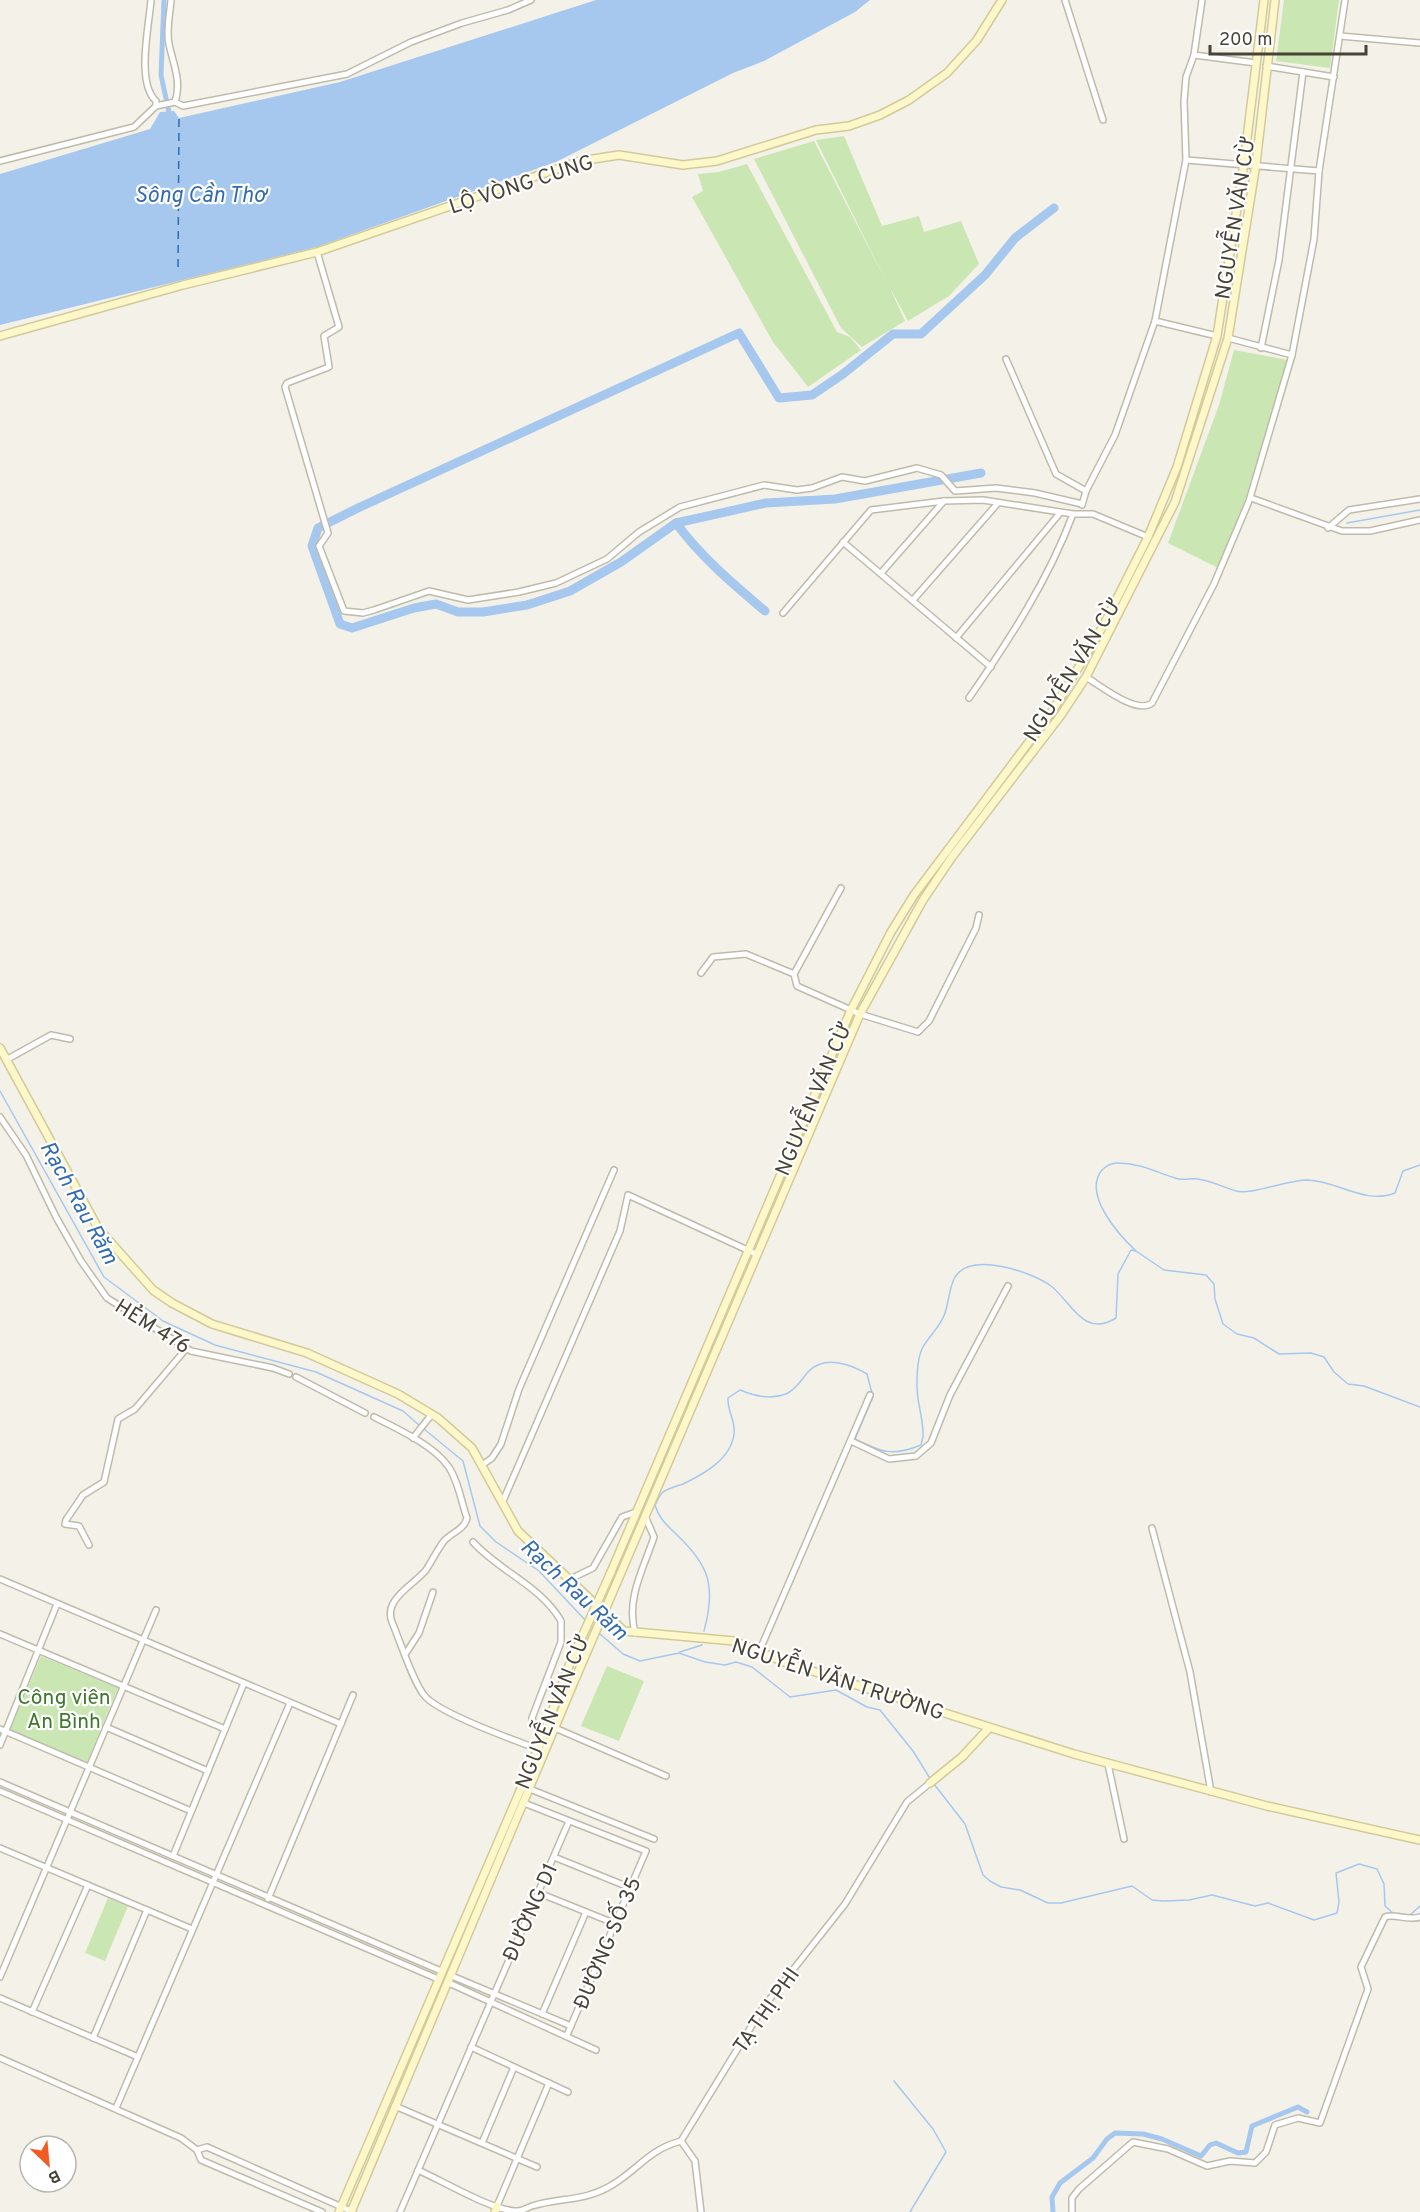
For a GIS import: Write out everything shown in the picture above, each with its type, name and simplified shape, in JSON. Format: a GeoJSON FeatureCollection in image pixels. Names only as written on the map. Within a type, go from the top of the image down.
{"type":"FeatureCollection","features":[{"type":"Feature","properties":{"kind":"main road","name":"LỘ VÒNG CUNG"},"geometry":{"type":"LineString","coordinates":[[0,336],[183,285],[317,252],[580,161],[619,155],[683,165],[717,161],[816,130],[849,126],[880,115],[909,100],[947,74],[978,40],[1002,0]]}},
{"type":"Feature","properties":{"kind":"main road","name":"NGUYỄN VĂN CỪ"},"geometry":{"type":"LineString","coordinates":[[340,2209],[538,1749],[569,1666],[638,1511],[851,1010],[891,933],[914,895],[1053,710],[1102,627],[1148,537],[1188,432],[1217,336],[1244,163],[1264,0]]}},
{"type":"Feature","properties":{"kind":"main road","name":"NGUYỄN VĂN CỪ"},"geometry":{"type":"LineString","coordinates":[[352,2212],[576,1677],[860,1014],[923,900],[952,857],[1061,715],[1086,677],[1111,632],[1175,502],[1228,338],[1256,164],[1275,0]]}},
{"type":"Feature","properties":{"kind":"main road"},"geometry":{"type":"LineString","coordinates":[[1256,63],[1266,66]]}},
{"type":"Feature","properties":{"kind":"main road"},"geometry":{"type":"LineString","coordinates":[[1217,336],[1228,338]]}},
{"type":"Feature","properties":{"kind":"main road"},"geometry":{"type":"LineString","coordinates":[[1188,432],[1198,435]]}},
{"type":"Feature","properties":{"kind":"main road"},"geometry":{"type":"LineString","coordinates":[[1148,537],[1156,542]]}},
{"type":"Feature","properties":{"kind":"main road"},"geometry":{"type":"LineString","coordinates":[[1102,627],[1111,632]]}},
{"type":"Feature","properties":{"kind":"main road"},"geometry":{"type":"LineString","coordinates":[[1053,710],[1061,715]]}},
{"type":"Feature","properties":{"kind":"main road","name":"NGUYỄN VĂN TRƯỜNG"},"geometry":{"type":"LineString","coordinates":[[0,1048],[98,1228],[153,1290],[172,1304],[212,1324],[307,1353],[398,1394],[430,1417],[472,1448],[518,1531],[612,1623],[624,1631],[734,1641],[783,1662],[988,1729],[1108,1764],[1211,1792],[1420,1840]]}},
{"type":"Feature","properties":{"kind":"main road"},"geometry":{"type":"LineString","coordinates":[[791,1148],[801,1152]]}},
{"type":"Feature","properties":{"kind":"main road"},"geometry":{"type":"LineString","coordinates":[[723,1308],[732,1311]]}},
{"type":"Feature","properties":{"kind":"main road"},"geometry":{"type":"LineString","coordinates":[[674,1424],[682,1428]]}},
{"type":"Feature","properties":{"kind":"main road","name":"TẠ THỊ PHI"},"geometry":{"type":"LineString","coordinates":[[932,1782],[988,1729]]}},
{"type":"Feature","properties":{"kind":"main road"},"geometry":{"type":"LineString","coordinates":[[516,1800],[524,1803]]}},
{"type":"Feature","properties":{"kind":"main road"},"geometry":{"type":"LineString","coordinates":[[440,1975],[451,1980]]}},
{"type":"Feature","properties":{"kind":"main road"},"geometry":{"type":"LineString","coordinates":[[385,2101],[395,2106]]}},
{"type":"Feature","properties":{"kind":"street"},"geometry":{"type":"LineString","coordinates":[[151,0],[146,72],[147,91],[157,105]]}},
{"type":"Feature","properties":{"kind":"street"},"geometry":{"type":"LineString","coordinates":[[171,0],[168,42],[177,68],[178,95],[175,102]]}},
{"type":"Feature","properties":{"kind":"street"},"geometry":{"type":"LineString","coordinates":[[0,161],[134,127],[157,105],[175,102],[183,106],[347,74],[411,42],[462,23],[508,10],[531,0]]}},
{"type":"Feature","properties":{"kind":"street"},"geometry":{"type":"LineString","coordinates":[[1065,0],[1103,120]]}},
{"type":"Feature","properties":{"kind":"street"},"geometry":{"type":"LineString","coordinates":[[1081,512],[1086,491],[1115,435],[1155,321],[1186,160],[1184,101],[1186,77],[1194,56],[1202,0]]}},
{"type":"Feature","properties":{"kind":"street"},"geometry":{"type":"LineString","coordinates":[[1086,677],[1134,706],[1144,708],[1152,703],[1214,584],[1251,498],[1292,355],[1314,239],[1319,171],[1345,0]]}},
{"type":"Feature","properties":{"kind":"street"},"geometry":{"type":"LineString","coordinates":[[1340,36],[1420,43]]}},
{"type":"Feature","properties":{"kind":"street"},"geometry":{"type":"LineString","coordinates":[[1194,56],[1256,63]]}},
{"type":"Feature","properties":{"kind":"street"},"geometry":{"type":"LineString","coordinates":[[1266,66],[1334,77]]}},
{"type":"Feature","properties":{"kind":"street"},"geometry":{"type":"LineString","coordinates":[[1261,348],[1279,260],[1303,72]]}},
{"type":"Feature","properties":{"kind":"street"},"geometry":{"type":"LineString","coordinates":[[1186,160],[1319,171]]}},
{"type":"Feature","properties":{"kind":"street"},"geometry":{"type":"LineString","coordinates":[[317,252],[339,325],[337,329],[324,336],[330,365],[287,383],[285,387],[328,533],[320,546],[344,611],[363,613],[420,593],[438,592],[468,600],[519,592],[556,583],[608,559],[639,532],[680,507],[722,494],[742,492],[764,485],[797,490],[812,488],[842,477],[865,481],[911,468],[941,475],[953,489],[987,487],[1022,491],[1082,504]]}},
{"type":"Feature","properties":{"kind":"street"},"geometry":{"type":"LineString","coordinates":[[1155,321],[1217,336]]}},
{"type":"Feature","properties":{"kind":"street"},"geometry":{"type":"LineString","coordinates":[[1228,338],[1292,355]]}},
{"type":"Feature","properties":{"kind":"street"},"geometry":{"type":"LineString","coordinates":[[1006,359],[1056,474],[1086,491]]}},
{"type":"Feature","properties":{"kind":"street"},"geometry":{"type":"LineString","coordinates":[[1251,498],[1328,528],[1358,532],[1420,520]]}},
{"type":"Feature","properties":{"kind":"street"},"geometry":{"type":"LineString","coordinates":[[1328,528],[1349,510],[1420,499]]}},
{"type":"Feature","properties":{"kind":"street"},"geometry":{"type":"LineString","coordinates":[[783,613],[871,510],[944,501],[974,500],[1060,513],[1093,514],[1148,537]]}},
{"type":"Feature","properties":{"kind":"street"},"geometry":{"type":"LineString","coordinates":[[881,573],[944,501]]}},
{"type":"Feature","properties":{"kind":"street"},"geometry":{"type":"LineString","coordinates":[[913,600],[998,503]]}},
{"type":"Feature","properties":{"kind":"street"},"geometry":{"type":"LineString","coordinates":[[956,638],[1060,513]]}},
{"type":"Feature","properties":{"kind":"street"},"geometry":{"type":"LineString","coordinates":[[969,698],[991,667],[1059,553],[1073,514]]}},
{"type":"Feature","properties":{"kind":"street"},"geometry":{"type":"LineString","coordinates":[[843,542],[991,667]]}},
{"type":"Feature","properties":{"kind":"street"},"geometry":{"type":"LineString","coordinates":[[841,888],[794,974],[794,980],[800,989],[860,1014],[918,1032],[923,1029],[976,928],[979,915]]}},
{"type":"Feature","properties":{"kind":"street"},"geometry":{"type":"LineString","coordinates":[[914,895],[923,900]]}},
{"type":"Feature","properties":{"kind":"street"},"geometry":{"type":"LineString","coordinates":[[701,973],[713,957],[740,953],[794,974]]}},
{"type":"Feature","properties":{"kind":"street"},"geometry":{"type":"LineString","coordinates":[[6,1060],[51,1035],[70,1039]]}},
{"type":"Feature","properties":{"kind":"street","name":"HẺM 476"},"geometry":{"type":"LineString","coordinates":[[0,1117],[26,1155],[56,1217],[96,1284],[107,1298],[198,1354],[230,1359],[290,1374]]}},
{"type":"Feature","properties":{"kind":"street"},"geometry":{"type":"LineString","coordinates":[[482,1466],[492,1458],[501,1444],[519,1389],[614,1170]]}},
{"type":"Feature","properties":{"kind":"street"},"geometry":{"type":"LineString","coordinates":[[503,1502],[620,1231],[628,1195],[756,1254]]}},
{"type":"Feature","properties":{"kind":"street"},"geometry":{"type":"LineString","coordinates":[[851,1441],[889,1460],[916,1456],[931,1443],[950,1395],[1008,1286]]}},
{"type":"Feature","properties":{"kind":"street"},"geometry":{"type":"LineString","coordinates":[[88,1545],[79,1526],[68,1525],[66,1520],[83,1495],[105,1482],[118,1419],[135,1409],[149,1395],[186,1348]]}},
{"type":"Feature","properties":{"kind":"street"},"geometry":{"type":"LineString","coordinates":[[296,1377],[364,1413]]}},
{"type":"Feature","properties":{"kind":"street"},"geometry":{"type":"LineString","coordinates":[[759,1652],[870,1395]]}},
{"type":"Feature","properties":{"kind":"street"},"geometry":{"type":"LineString","coordinates":[[374,1417],[414,1436],[448,1465],[466,1522],[444,1541],[425,1571],[397,1598],[390,1610],[390,1617],[422,1693],[430,1701],[495,1733],[538,1749]]}},
{"type":"Feature","properties":{"kind":"street"},"geometry":{"type":"LineString","coordinates":[[414,1436],[430,1417]]}},
{"type":"Feature","properties":{"kind":"street"},"geometry":{"type":"LineString","coordinates":[[568,1580],[593,1568],[622,1517],[638,1511]]}},
{"type":"Feature","properties":{"kind":"street"},"geometry":{"type":"LineString","coordinates":[[635,1633],[631,1614],[632,1597],[654,1537],[645,1516]]}},
{"type":"Feature","properties":{"kind":"street"},"geometry":{"type":"LineString","coordinates":[[1152,1528],[1190,1672],[1211,1792]]}},
{"type":"Feature","properties":{"kind":"street"},"geometry":{"type":"LineString","coordinates":[[473,1542],[483,1553],[533,1590],[561,1621],[561,1642],[531,1718],[535,1727],[544,1733]]}},
{"type":"Feature","properties":{"kind":"street"},"geometry":{"type":"LineString","coordinates":[[0,1579],[341,1724]]}},
{"type":"Feature","properties":{"kind":"street"},"geometry":{"type":"LineString","coordinates":[[406,1653],[419,1633],[433,1592]]}},
{"type":"Feature","properties":{"kind":"street"},"geometry":{"type":"LineString","coordinates":[[0,1745],[3,1730],[57,1604]]}},
{"type":"Feature","properties":{"kind":"street"},"geometry":{"type":"LineString","coordinates":[[0,1977],[156,1610]]}},
{"type":"Feature","properties":{"kind":"street"},"geometry":{"type":"LineString","coordinates":[[0,1634],[225,1728]]}},
{"type":"Feature","properties":{"kind":"street"},"geometry":{"type":"LineString","coordinates":[[173,1856],[244,1683]]}},
{"type":"Feature","properties":{"kind":"street"},"geometry":{"type":"LineString","coordinates":[[266,1904],[353,1695]]}},
{"type":"Feature","properties":{"kind":"street"},"geometry":{"type":"LineString","coordinates":[[116,2108],[215,1874],[291,1703]]}},
{"type":"Feature","properties":{"kind":"street"},"geometry":{"type":"LineString","coordinates":[[106,1727],[208,1771]]}},
{"type":"Feature","properties":{"kind":"street"},"geometry":{"type":"LineString","coordinates":[[555,1728],[666,1776]]}},
{"type":"Feature","properties":{"kind":"street"},"geometry":{"type":"LineString","coordinates":[[3,1730],[191,1811]]}},
{"type":"Feature","properties":{"kind":"street"},"geometry":{"type":"LineString","coordinates":[[1108,1764],[1124,1839]]}},
{"type":"Feature","properties":{"kind":"street"},"geometry":{"type":"LineString","coordinates":[[0,1782],[215,1874],[440,1975]]}},
{"type":"Feature","properties":{"kind":"street","name":"TẠ THỊ PHI"},"geometry":{"type":"LineString","coordinates":[[681,2141],[762,2009],[845,1904],[907,1802],[932,1782]]}},
{"type":"Feature","properties":{"kind":"street"},"geometry":{"type":"LineString","coordinates":[[530,1789],[654,1839]]}},
{"type":"Feature","properties":{"kind":"street"},"geometry":{"type":"LineString","coordinates":[[0,1791],[212,1883],[440,1975]]}},
{"type":"Feature","properties":{"kind":"street"},"geometry":{"type":"LineString","coordinates":[[524,1803],[569,1821]]}},
{"type":"Feature","properties":{"kind":"street","name":"ĐƯỜNG SỐ 35"},"geometry":{"type":"LineString","coordinates":[[567,2035],[646,1851],[569,1821]]}},
{"type":"Feature","properties":{"kind":"street","name":"ĐƯỜNG D1"},"geometry":{"type":"LineString","coordinates":[[400,2212],[569,1821]]}},
{"type":"Feature","properties":{"kind":"street"},"geometry":{"type":"LineString","coordinates":[[1,1850],[192,1929]]}},
{"type":"Feature","properties":{"kind":"street"},"geometry":{"type":"LineString","coordinates":[[554,1857],[631,1887]]}},
{"type":"Feature","properties":{"kind":"street"},"geometry":{"type":"LineString","coordinates":[[32,2012],[88,1885]]}},
{"type":"Feature","properties":{"kind":"street"},"geometry":{"type":"LineString","coordinates":[[539,1893],[615,1924]]}},
{"type":"Feature","properties":{"kind":"street"},"geometry":{"type":"LineString","coordinates":[[93,2038],[147,1910]]}},
{"type":"Feature","properties":{"kind":"street"},"geometry":{"type":"LineString","coordinates":[[542,2014],[586,1912]]}},
{"type":"Feature","properties":{"kind":"street"},"geometry":{"type":"LineString","coordinates":[[1072,2212],[1072,2198],[1079,2189],[1133,2142],[1168,2149],[1208,2166],[1230,2161],[1255,2163],[1259,2162],[1266,2152],[1275,2126],[1298,2118],[1320,2123],[1368,1989],[1360,1967],[1363,1958],[1385,1917],[1390,1915],[1410,1919],[1420,1917]]}},
{"type":"Feature","properties":{"kind":"street"},"geometry":{"type":"LineString","coordinates":[[451,1980],[494,1994],[571,2026]]}},
{"type":"Feature","properties":{"kind":"street"},"geometry":{"type":"LineString","coordinates":[[451,1980],[490,2002],[596,2050]]}},
{"type":"Feature","properties":{"kind":"street"},"geometry":{"type":"LineString","coordinates":[[0,1998],[138,2057]]}},
{"type":"Feature","properties":{"kind":"street"},"geometry":{"type":"LineString","coordinates":[[471,2047],[568,2092]]}},
{"type":"Feature","properties":{"kind":"street"},"geometry":{"type":"LineString","coordinates":[[0,2058],[181,2138],[197,2150],[201,2160],[322,2212]]}},
{"type":"Feature","properties":{"kind":"street"},"geometry":{"type":"LineString","coordinates":[[482,2143],[514,2067]]}},
{"type":"Feature","properties":{"kind":"street"},"geometry":{"type":"LineString","coordinates":[[496,2209],[549,2083]]}},
{"type":"Feature","properties":{"kind":"street"},"geometry":{"type":"LineString","coordinates":[[395,2106],[537,2167]]}},
{"type":"Feature","properties":{"kind":"street"},"geometry":{"type":"LineString","coordinates":[[418,2170],[496,2209],[517,2212],[532,2206],[577,2200],[595,2194],[623,2177],[660,2147],[681,2141],[695,2161],[701,2212]]}},
{"type":"Feature","properties":{"kind":"street"},"geometry":{"type":"LineString","coordinates":[[197,2150],[207,2147],[340,2209],[352,2212]]}},
{"type":"Feature","properties":{"kind":"green space"},"geometry":{"type":"Polygon","coordinates":[[[1284,0],[1339,0],[1330,68],[1276,61],[1284,0]]]}},
{"type":"Feature","properties":{"kind":"green space"},"geometry":{"type":"Polygon","coordinates":[[[844,136],[882,226],[919,216],[924,232],[961,221],[979,264],[949,296],[908,321],[889,286],[905,321],[862,347],[841,328],[754,159],[814,141],[887,283],[816,140],[844,136]]]}},
{"type":"Feature","properties":{"kind":"green space"},"geometry":{"type":"Polygon","coordinates":[[[747,164],[837,332],[850,337],[861,350],[808,387],[773,342],[692,197],[703,191],[698,174],[719,172],[747,164]]]}},
{"type":"Feature","properties":{"kind":"green space"},"geometry":{"type":"Polygon","coordinates":[[[1234,350],[1288,360],[1239,520],[1218,568],[1168,543],[1219,405],[1234,350]]]}},
{"type":"Feature","properties":{"kind":"green space","name":"Công viên An Bình"},"geometry":{"type":"Polygon","coordinates":[[[41,1656],[118,1688],[87,1762],[10,1730],[41,1656]]]}},
{"type":"Feature","properties":{"kind":"green space"},"geometry":{"type":"Polygon","coordinates":[[[607,1666],[644,1681],[619,1741],[581,1726],[607,1666]]]}},
{"type":"Feature","properties":{"kind":"green space"},"geometry":{"type":"Polygon","coordinates":[[[108,1898],[128,1906],[105,1961],[85,1953],[108,1898]]]}},
{"type":"Feature","properties":{"kind":"water","name":"Sông Cần Thơ"},"geometry":{"type":"Polygon","coordinates":[[[596,0],[870,0],[855,12],[764,61],[733,73],[556,162],[317,247],[0,325],[0,174],[150,129],[160,112],[174,111],[179,118],[340,82],[596,0]]]}},
{"type":"Feature","properties":{"kind":"waterway"},"geometry":{"type":"LineString","coordinates":[[164,0],[161,75],[170,117]]}},
{"type":"Feature","properties":{"kind":"waterway"},"geometry":{"type":"LineString","coordinates":[[981,473],[835,499],[766,503],[676,523],[621,562],[570,591],[527,605],[483,612],[458,612],[436,604],[414,608],[352,628],[340,624],[312,546],[318,528],[360,507],[739,333],[779,398],[812,395],[843,374],[893,334],[921,334],[985,275],[1015,238],[1054,208]]}},
{"type":"Feature","properties":{"kind":"waterway"},"geometry":{"type":"LineString","coordinates":[[1347,523],[1420,510]]}},
{"type":"Feature","properties":{"kind":"waterway"},"geometry":{"type":"LineString","coordinates":[[676,523],[707,559],[765,611]]}},
{"type":"Feature","properties":{"kind":"waterway","name":"Rạch Rau Răm"},"geometry":{"type":"LineString","coordinates":[[0,1091],[104,1277],[163,1321],[215,1345],[316,1372],[403,1411],[420,1426]]}},
{"type":"Feature","properties":{"kind":"waterway"},"geometry":{"type":"LineString","coordinates":[[704,1631],[708,1616],[709,1589],[703,1567],[688,1546],[664,1522],[655,1505],[664,1492],[708,1470],[728,1451],[734,1434],[728,1398],[740,1390],[763,1396],[780,1396],[793,1389],[815,1366],[830,1362],[845,1364],[867,1374],[873,1397],[855,1439],[880,1450],[894,1452],[911,1449],[921,1445],[923,1437],[917,1390],[920,1355],[943,1318],[953,1281],[963,1269],[974,1265],[987,1265],[1016,1270],[1051,1286],[1086,1321],[1095,1324],[1116,1318],[1118,1274],[1131,1250],[1136,1251],[1112,1225],[1099,1202],[1096,1191],[1097,1180],[1107,1166],[1118,1163],[1133,1164],[1178,1179],[1203,1180],[1243,1192],[1308,1180],[1362,1194],[1384,1196],[1395,1193],[1403,1171],[1420,1165]]}},
{"type":"Feature","properties":{"kind":"waterway"},"geometry":{"type":"LineString","coordinates":[[1136,1251],[1164,1270],[1206,1275],[1214,1284],[1215,1299],[1223,1324],[1237,1334],[1254,1338],[1279,1354],[1311,1353],[1324,1357],[1334,1372],[1348,1384],[1364,1386],[1420,1407]]}},
{"type":"Feature","properties":{"kind":"waterway","name":"Rạch Rau Răm"},"geometry":{"type":"LineString","coordinates":[[424,1429],[463,1461],[480,1526],[496,1542],[539,1571],[587,1622]]}},
{"type":"Feature","properties":{"kind":"waterway","name":"Rạch Rau Răm"},"geometry":{"type":"LineString","coordinates":[[599,1633],[623,1654],[640,1661],[679,1653],[705,1662],[725,1665],[736,1662],[752,1667],[790,1697],[836,1690],[867,1707],[880,1710],[913,1751],[931,1780]]}},
{"type":"Feature","properties":{"kind":"waterway"},"geometry":{"type":"LineString","coordinates":[[680,1652],[702,1645]]}},
{"type":"Feature","properties":{"kind":"waterway","name":"Rạch Rau Răm"},"geometry":{"type":"LineString","coordinates":[[934,1784],[965,1824],[983,1875],[1001,1887],[1020,1890],[1048,1903],[1061,1903],[1132,1886],[1152,1900],[1189,1900],[1212,1895],[1255,1906],[1268,1903],[1314,1920],[1337,1913],[1339,1902],[1336,1873],[1359,1864],[1377,1869],[1384,1884],[1385,1906],[1394,1914]]}},
{"type":"Feature","properties":{"kind":"waterway","name":"Rạch Rau Răm"},"geometry":{"type":"LineString","coordinates":[[1410,1915],[1420,1906]]}},
{"type":"Feature","properties":{"kind":"waterway"},"geometry":{"type":"LineString","coordinates":[[894,2081],[933,2129],[946,2152],[910,2212]]}},
{"type":"Feature","properties":{"kind":"waterway"},"geometry":{"type":"LineString","coordinates":[[1053,2212],[1052,2197],[1060,2183],[1093,2158],[1107,2139],[1115,2133],[1143,2134],[1162,2139],[1201,2156],[1210,2145],[1216,2143],[1238,2153],[1246,2152],[1252,2126],[1298,2107],[1307,2112]]}},
{"type":"Feature","properties":{"kind":"ferry route"},"geometry":{"type":"LineString","coordinates":[[178,267],[179,118]]}}]}
